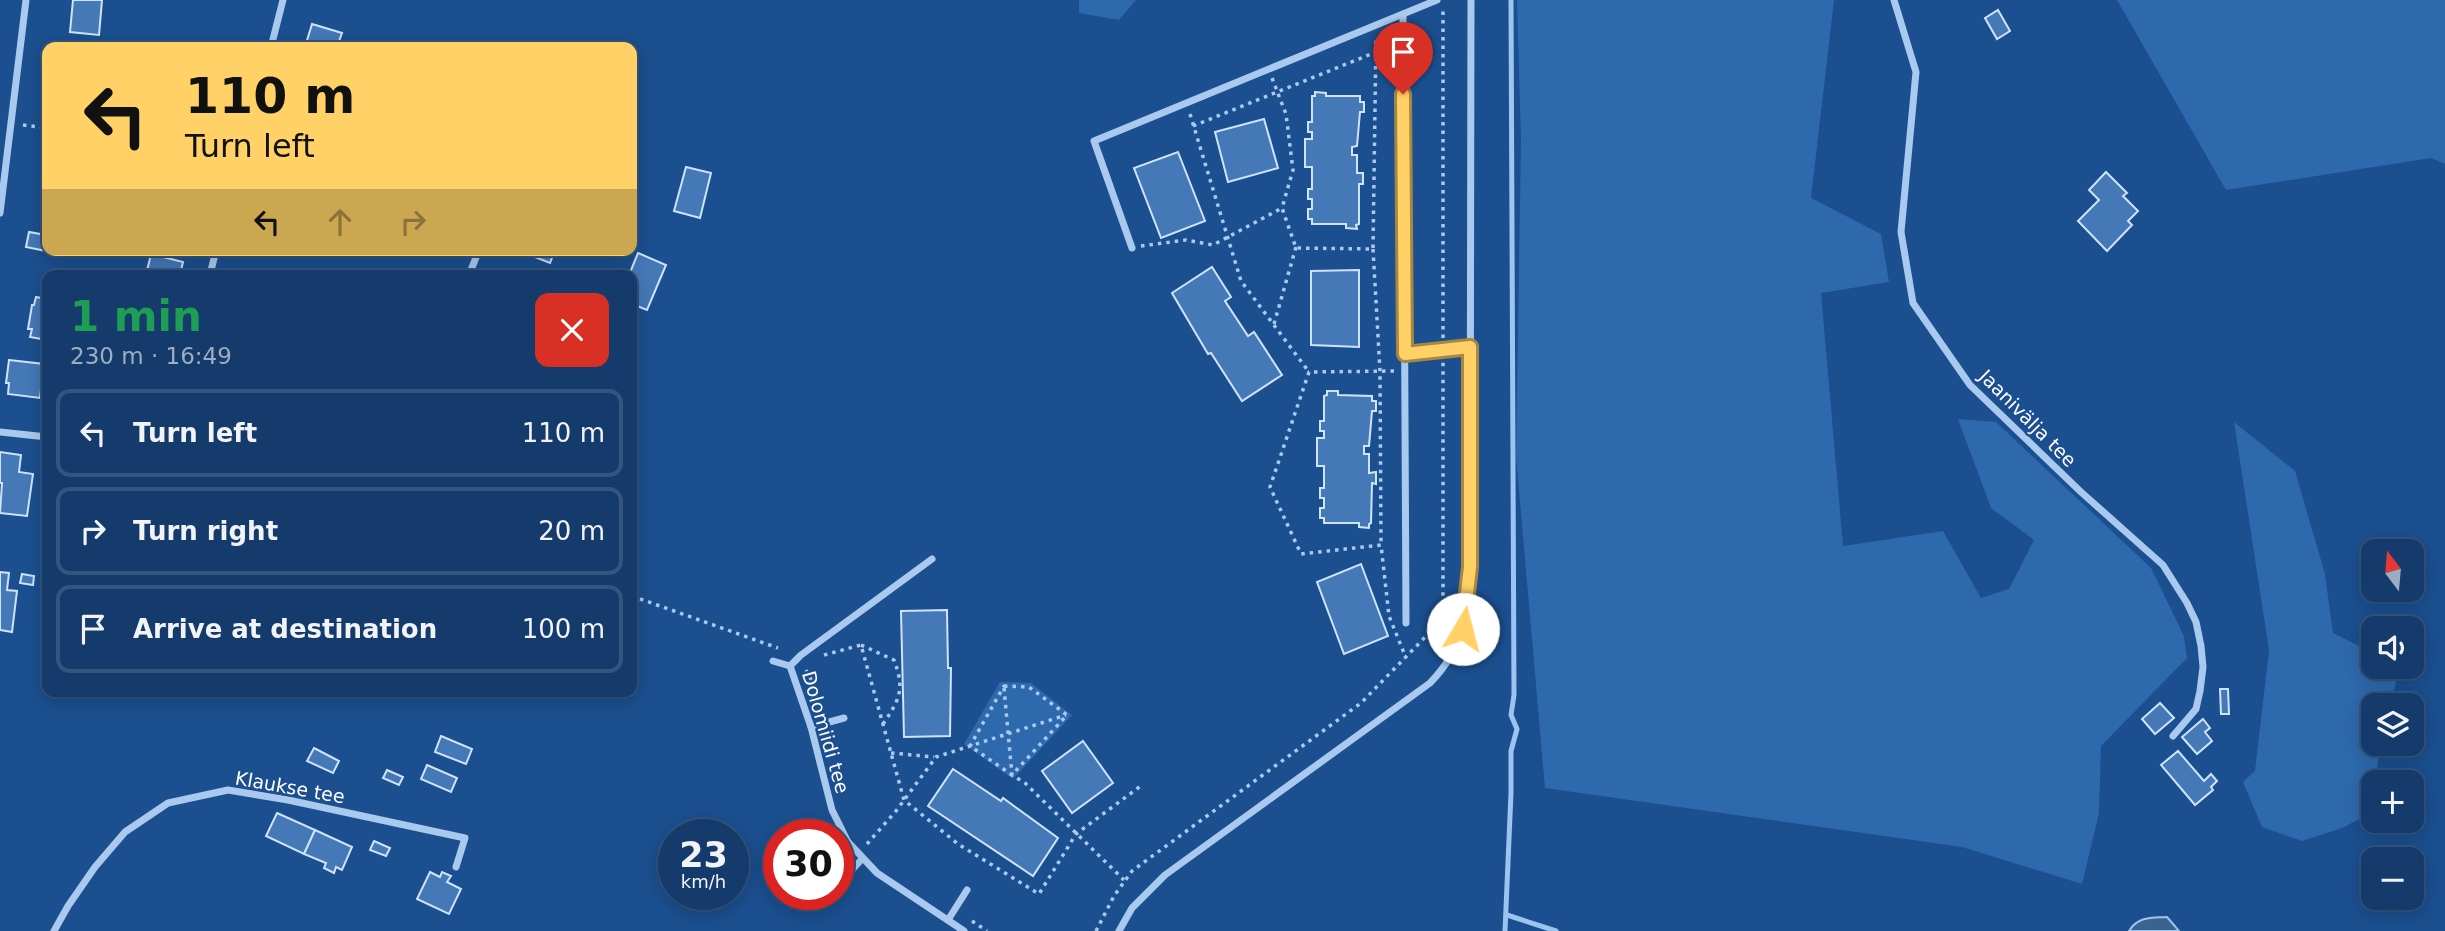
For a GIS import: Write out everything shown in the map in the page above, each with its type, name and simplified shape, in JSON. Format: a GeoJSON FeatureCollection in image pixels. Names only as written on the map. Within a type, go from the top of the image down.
{"type":"FeatureCollection","features":[{"type":"Feature","properties":{"kind":"street"},"geometry":{"type":"LineString","coordinates":[[0,213],[26,0]]}},
{"type":"Feature","properties":{"kind":"street"},"geometry":{"type":"LineString","coordinates":[[272,42],[283,0]]}},
{"type":"Feature","properties":{"kind":"street"},"geometry":{"type":"LineString","coordinates":[[1132,248],[1094,141],[1437,0]]}},
{"type":"Feature","properties":{"kind":"street"},"geometry":{"type":"LineString","coordinates":[[1119,931],[1132,908],[1166,875],[1430,683],[1445,667],[1463,629],[1470,567],[1471,0]]}},
{"type":"Feature","properties":{"kind":"street","name":"Jaanivälja tee"},"geometry":{"type":"LineString","coordinates":[[1894,0],[1916,72],[1901,232],[1913,303],[1970,385],[2081,492],[2163,565],[2187,603],[2196,622],[2202,646],[2203,667],[2196,709],[2173,736]]}},
{"type":"Feature","properties":{"kind":"street"},"geometry":{"type":"LineString","coordinates":[[1403,16],[1406,623]]}},
{"type":"Feature","properties":{"kind":"street"},"geometry":{"type":"LineString","coordinates":[[1405,354],[1470,347]]}},
{"type":"Feature","properties":{"kind":"street"},"geometry":{"type":"LineString","coordinates":[[0,432],[42,436]]}},
{"type":"Feature","properties":{"kind":"street"},"geometry":{"type":"LineString","coordinates":[[790,666],[801,655],[932,559]]}},
{"type":"Feature","properties":{"kind":"street","name":"Dolomiidi tee"},"geometry":{"type":"LineString","coordinates":[[773,661],[790,666],[811,727],[832,810],[848,842],[877,873],[964,931]]}},
{"type":"Feature","properties":{"kind":"street"},"geometry":{"type":"LineString","coordinates":[[811,727],[844,718]]}},
{"type":"Feature","properties":{"kind":"street","name":"Klaukse tee"},"geometry":{"type":"LineString","coordinates":[[54,931],[95,867],[125,832],[168,803],[228,790],[466,838],[456,867]]}},
{"type":"Feature","properties":{"kind":"street"},"geometry":{"type":"LineString","coordinates":[[854,868],[862,859]]}},
{"type":"Feature","properties":{"kind":"street"},"geometry":{"type":"LineString","coordinates":[[948,920],[967,890]]}},
{"type":"Feature","properties":{"kind":"path"},"geometry":{"type":"LineString","coordinates":[[1096,931],[1114,896],[1132,871],[1362,703],[1435,627],[1443,606],[1443,0]]}},
{"type":"Feature","properties":{"kind":"path"},"geometry":{"type":"LineString","coordinates":[[1377,26],[1373,249],[1380,371],[1381,545],[1389,616],[1406,658]]}},
{"type":"Feature","properties":{"kind":"path"},"geometry":{"type":"LineString","coordinates":[[1193,126],[1376,52]]}},
{"type":"Feature","properties":{"kind":"path"},"geometry":{"type":"LineString","coordinates":[[1268,70],[1286,114],[1293,170],[1282,208],[1297,248],[1274,325]]}},
{"type":"Feature","properties":{"kind":"path"},"geometry":{"type":"LineString","coordinates":[[1186,103],[1241,281],[1309,372]]}},
{"type":"Feature","properties":{"kind":"path"},"geometry":{"type":"LineString","coordinates":[[11,123],[42,127]]}},
{"type":"Feature","properties":{"kind":"path"},"geometry":{"type":"LineString","coordinates":[[1132,248],[1186,240],[1213,245],[1282,208]]}},
{"type":"Feature","properties":{"kind":"path"},"geometry":{"type":"LineString","coordinates":[[1297,248],[1373,249]]}},
{"type":"Feature","properties":{"kind":"path"},"geometry":{"type":"LineString","coordinates":[[1309,372],[1406,371]]}},
{"type":"Feature","properties":{"kind":"path"},"geometry":{"type":"LineString","coordinates":[[1309,372],[1270,487],[1300,554],[1381,545]]}},
{"type":"Feature","properties":{"kind":"path"},"geometry":{"type":"LineString","coordinates":[[861,645],[904,800],[958,845],[1039,894],[1076,834],[1142,785]]}},
{"type":"Feature","properties":{"kind":"path"},"geometry":{"type":"LineString","coordinates":[[813,660],[825,654],[861,645],[894,660],[902,680],[898,702],[883,724]]}},
{"type":"Feature","properties":{"kind":"path"},"geometry":{"type":"LineString","coordinates":[[1004,686],[1030,687],[1067,715]]}},
{"type":"Feature","properties":{"kind":"path"},"geometry":{"type":"LineString","coordinates":[[1004,686],[1012,775]]}},
{"type":"Feature","properties":{"kind":"path"},"geometry":{"type":"LineString","coordinates":[[970,746],[1004,686]]}},
{"type":"Feature","properties":{"kind":"path"},"geometry":{"type":"LineString","coordinates":[[891,753],[936,757],[1067,715]]}},
{"type":"Feature","properties":{"kind":"path"},"geometry":{"type":"LineString","coordinates":[[1012,775],[1067,715]]}},
{"type":"Feature","properties":{"kind":"path"},"geometry":{"type":"LineString","coordinates":[[970,746],[1025,783],[1124,881]]}},
{"type":"Feature","properties":{"kind":"path"},"geometry":{"type":"LineString","coordinates":[[866,845],[936,757]]}},
{"type":"Feature","properties":{"kind":"shaded area"},"geometry":{"type":"Polygon","coordinates":[[[1079,0],[1136,0],[1119,20],[1079,13],[1079,0]]]}},
{"type":"Feature","properties":{"kind":"shaded area"},"geometry":{"type":"Polygon","coordinates":[[[1517,0],[1834,0],[1811,198],[1881,234],[1889,282],[1821,293],[1843,546],[1943,531],[1981,598],[2009,589],[2034,540],[1991,508],[1958,419],[1996,422],[2151,568],[2184,636],[2187,658],[2101,746],[2099,813],[2082,884],[1962,847],[1545,788],[1516,456],[1521,141],[1517,0]]]}},
{"type":"Feature","properties":{"kind":"shaded area"},"geometry":{"type":"Polygon","coordinates":[[[2117,0],[2445,0],[2445,164],[2431,158],[2226,190],[2117,0]]]}},
{"type":"Feature","properties":{"kind":"shaded area"},"geometry":{"type":"Polygon","coordinates":[[[2234,422],[2295,471],[2325,574],[2333,633],[2361,647],[2361,679],[2397,679],[2393,693],[2361,693],[2361,756],[2379,756],[2377,770],[2361,770],[2361,818],[2342,828],[2302,841],[2262,827],[2243,782],[2255,771],[2269,650],[2234,422]]]}},
{"type":"Feature","properties":{"kind":"shaded area"},"geometry":{"type":"Polygon","coordinates":[[[1000,682],[1031,683],[1072,715],[1013,779],[964,744],[1000,682]]]}},
{"type":"Feature","properties":{"kind":"shaded area"},"geometry":{"type":"Polygon","coordinates":[[[2167,917],[2179,931],[2129,931],[2141,920],[2167,917]]]}},
{"type":"Feature","properties":{"kind":"building"},"geometry":{"type":"Polygon","coordinates":[[[73,0],[102,0],[99,35],[70,32],[73,0]]]}},
{"type":"Feature","properties":{"kind":"building"},"geometry":{"type":"Polygon","coordinates":[[[1998,10],[2010,31],[1997,39],[1985,18],[1998,10]]]}},
{"type":"Feature","properties":{"kind":"building"},"geometry":{"type":"Polygon","coordinates":[[[312,24],[342,33],[339,42],[307,42],[312,24]]]}},
{"type":"Feature","properties":{"kind":"building"},"geometry":{"type":"Polygon","coordinates":[[[1315,92],[1326,93],[1326,96],[1360,96],[1360,102],[1364,102],[1364,112],[1360,112],[1357,146],[1352,147],[1352,155],[1357,155],[1357,173],[1363,173],[1363,184],[1359,184],[1357,229],[1346,228],[1346,224],[1312,224],[1312,219],[1308,219],[1308,209],[1312,209],[1308,189],[1312,189],[1312,167],[1305,167],[1305,139],[1312,139],[1312,132],[1308,132],[1308,122],[1312,122],[1312,96],[1315,96],[1315,92]]]}},
{"type":"Feature","properties":{"kind":"building"},"geometry":{"type":"Polygon","coordinates":[[[1264,119],[1278,168],[1228,182],[1215,132],[1264,119]]]}},
{"type":"Feature","properties":{"kind":"building"},"geometry":{"type":"Polygon","coordinates":[[[1178,152],[1205,221],[1161,238],[1134,168],[1178,152]]]}},
{"type":"Feature","properties":{"kind":"building"},"geometry":{"type":"Polygon","coordinates":[[[686,167],[711,173],[700,218],[674,211],[686,167]]]}},
{"type":"Feature","properties":{"kind":"building"},"geometry":{"type":"Polygon","coordinates":[[[2106,172],[2127,193],[2123,196],[2138,211],[2128,221],[2132,225],[2107,251],[2078,221],[2099,200],[2089,190],[2106,172]]]}},
{"type":"Feature","properties":{"kind":"building"},"geometry":{"type":"Polygon","coordinates":[[[29,232],[42,234],[42,250],[26,247],[29,232]]]}},
{"type":"Feature","properties":{"kind":"building"},"geometry":{"type":"Polygon","coordinates":[[[638,253],[666,265],[647,310],[637,306],[637,270],[631,270],[638,253]]]}},
{"type":"Feature","properties":{"kind":"building"},"geometry":{"type":"Polygon","coordinates":[[[151,256],[183,262],[181,270],[147,270],[151,256]]]}},
{"type":"Feature","properties":{"kind":"building"},"geometry":{"type":"Polygon","coordinates":[[[532,256],[553,256],[550,263],[532,256]]]}},
{"type":"Feature","properties":{"kind":"building"},"geometry":{"type":"Polygon","coordinates":[[[1212,267],[1231,297],[1225,301],[1248,336],[1254,332],[1282,375],[1242,401],[1211,353],[1208,354],[1172,293],[1212,267]]]}},
{"type":"Feature","properties":{"kind":"building"},"geometry":{"type":"Polygon","coordinates":[[[1359,270],[1359,347],[1311,345],[1311,271],[1359,270]]]}},
{"type":"Feature","properties":{"kind":"building"},"geometry":{"type":"Polygon","coordinates":[[[36,297],[42,298],[42,339],[30,337],[32,329],[28,329],[36,297]]]}},
{"type":"Feature","properties":{"kind":"building"},"geometry":{"type":"Polygon","coordinates":[[[9,360],[42,364],[40,398],[8,394],[9,383],[6,383],[9,360]]]}},
{"type":"Feature","properties":{"kind":"building"},"geometry":{"type":"Polygon","coordinates":[[[1327,391],[1338,391],[1338,395],[1372,396],[1372,401],[1376,401],[1376,411],[1372,411],[1369,446],[1364,446],[1364,454],[1369,454],[1369,473],[1376,472],[1376,484],[1372,483],[1369,528],[1359,527],[1359,523],[1324,523],[1324,518],[1320,518],[1320,508],[1324,508],[1320,488],[1324,488],[1324,466],[1317,466],[1317,438],[1324,438],[1324,431],[1320,431],[1320,421],[1324,421],[1324,396],[1327,391]]]}},
{"type":"Feature","properties":{"kind":"building"},"geometry":{"type":"Polygon","coordinates":[[[0,452],[21,455],[19,472],[33,474],[27,516],[0,513],[0,452]]]}},
{"type":"Feature","properties":{"kind":"building"},"geometry":{"type":"Polygon","coordinates":[[[1361,564],[1388,636],[1344,654],[1317,582],[1361,564]]]}},
{"type":"Feature","properties":{"kind":"building"},"geometry":{"type":"Polygon","coordinates":[[[0,572],[9,573],[7,590],[17,591],[12,632],[0,630],[0,572]]]}},
{"type":"Feature","properties":{"kind":"building"},"geometry":{"type":"Polygon","coordinates":[[[22,574],[34,576],[33,585],[20,583],[22,574]]]}},
{"type":"Feature","properties":{"kind":"building"},"geometry":{"type":"Polygon","coordinates":[[[947,610],[948,668],[951,668],[950,736],[904,737],[901,611],[947,610]]]}},
{"type":"Feature","properties":{"kind":"building"},"geometry":{"type":"Polygon","coordinates":[[[2220,689],[2228,689],[2229,714],[2221,714],[2220,689]]]}},
{"type":"Feature","properties":{"kind":"building"},"geometry":{"type":"Polygon","coordinates":[[[2160,703],[2174,718],[2155,734],[2142,719],[2160,703]]]}},
{"type":"Feature","properties":{"kind":"building"},"geometry":{"type":"Polygon","coordinates":[[[2203,719],[2210,728],[2205,732],[2212,741],[2197,754],[2182,737],[2203,719]]]}},
{"type":"Feature","properties":{"kind":"building"},"geometry":{"type":"Polygon","coordinates":[[[441,736],[472,749],[466,764],[435,752],[441,736]]]}},
{"type":"Feature","properties":{"kind":"building"},"geometry":{"type":"Polygon","coordinates":[[[1083,741],[1113,783],[1072,813],[1042,771],[1083,741]]]}},
{"type":"Feature","properties":{"kind":"building"},"geometry":{"type":"Polygon","coordinates":[[[314,748],[339,761],[333,773],[307,761],[314,748]]]}},
{"type":"Feature","properties":{"kind":"building"},"geometry":{"type":"Polygon","coordinates":[[[2178,751],[2204,781],[2211,774],[2217,781],[2211,787],[2213,790],[2195,805],[2161,765],[2178,751]]]}},
{"type":"Feature","properties":{"kind":"building"},"geometry":{"type":"Polygon","coordinates":[[[427,765],[457,778],[451,792],[421,779],[427,765]]]}},
{"type":"Feature","properties":{"kind":"building"},"geometry":{"type":"Polygon","coordinates":[[[953,769],[1001,801],[1003,798],[1058,838],[1033,876],[928,806],[953,769]]]}},
{"type":"Feature","properties":{"kind":"building"},"geometry":{"type":"Polygon","coordinates":[[[387,770],[403,777],[399,785],[383,778],[387,770]]]}},
{"type":"Feature","properties":{"kind":"building"},"geometry":{"type":"Polygon","coordinates":[[[277,813],[315,830],[304,854],[266,836],[277,813]]]}},
{"type":"Feature","properties":{"kind":"building"},"geometry":{"type":"Polygon","coordinates":[[[315,830],[352,847],[342,870],[336,867],[334,873],[324,868],[326,863],[304,854],[315,830]]]}},
{"type":"Feature","properties":{"kind":"building"},"geometry":{"type":"Polygon","coordinates":[[[374,841],[390,848],[386,856],[370,850],[374,841]]]}},
{"type":"Feature","properties":{"kind":"building"},"geometry":{"type":"Polygon","coordinates":[[[430,872],[440,877],[442,872],[451,876],[447,882],[461,889],[449,914],[417,899],[430,872]]]}},
{"type":"Feature","properties":{"kind":"waterway"},"geometry":{"type":"LineString","coordinates":[[1505,931],[1511,751],[1517,729],[1511,715],[1514,695],[1511,0]]}},
{"type":"Feature","properties":{"kind":"waterway"},"geometry":{"type":"LineString","coordinates":[[1507,915],[1556,931]]}},
{"type":"Feature","properties":{"kind":"route"},"geometry":{"type":"LineString","coordinates":[[1403,94],[1405,354],[1470,347],[1470,567],[1463,629]]}}]}
